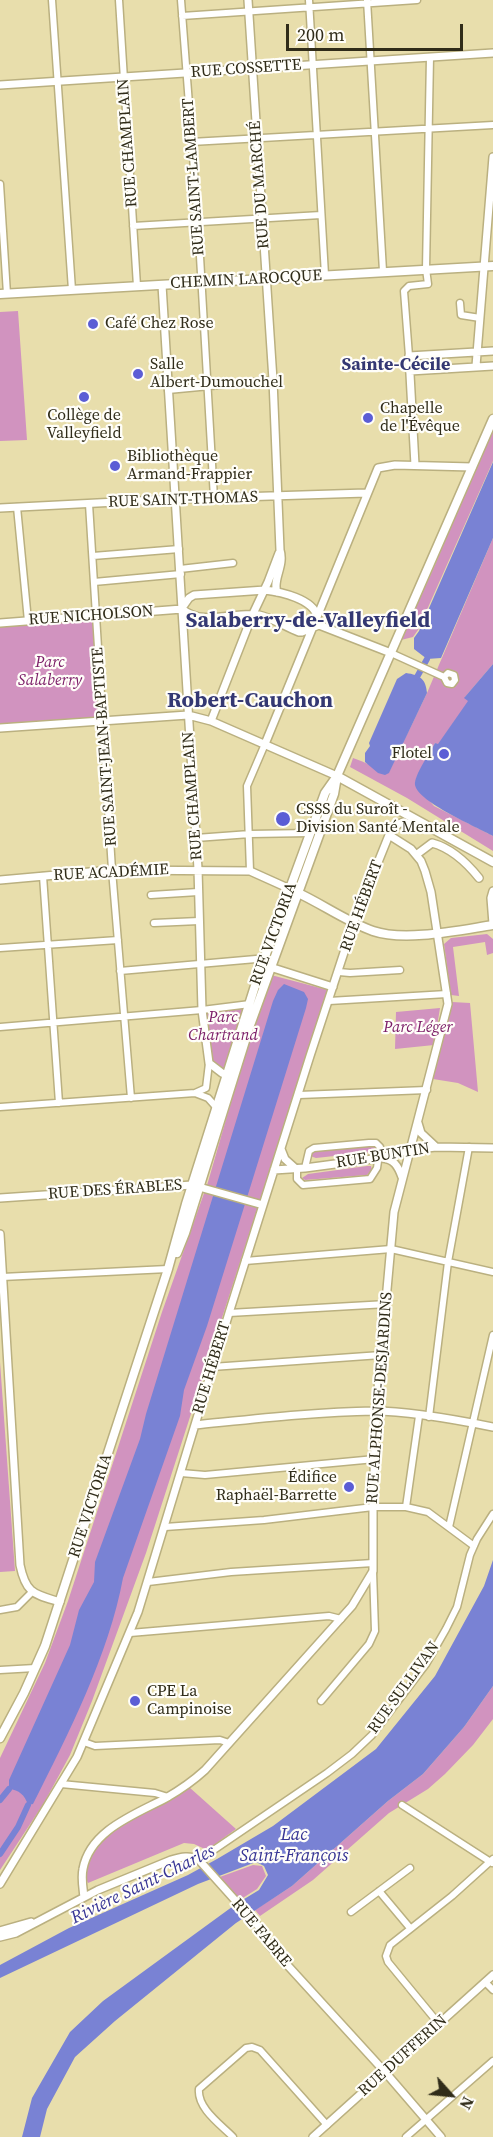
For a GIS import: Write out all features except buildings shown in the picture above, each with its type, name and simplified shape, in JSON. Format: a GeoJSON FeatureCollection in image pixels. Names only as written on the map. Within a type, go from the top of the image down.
{"type":"FeatureCollection","features":[{"type":"Feature","properties":{"kind":"main road","name":"CHEMIN LAROCQUE"},"geometry":{"type":"LineString","coordinates":[[3,294],[488,266]]}},
{"type":"Feature","properties":{"kind":"main road","name":"RUE VICTORIA"},"geometry":{"type":"LineString","coordinates":[[0,1738],[35,1668],[60,1602],[310,833],[325,793],[337,776],[493,419]]}},
{"type":"Feature","properties":{"kind":"main road","name":"RUE VICTORIA"},"geometry":{"type":"LineString","coordinates":[[196,1186],[216,1107],[230,1076],[250,1004],[299,893],[334,794],[337,776]]}},
{"type":"Feature","properties":{"kind":"main road"},"geometry":{"type":"LineString","coordinates":[[337,776],[493,862]]}},
{"type":"Feature","properties":{"kind":"main road"},"geometry":{"type":"LineString","coordinates":[[290,889],[379,933],[437,934],[493,925]]}},
{"type":"Feature","properties":{"kind":"street"},"geometry":{"type":"LineString","coordinates":[[52,0],[72,290]]}},
{"type":"Feature","properties":{"kind":"street","name":"RUE CHAMPLAIN"},"geometry":{"type":"LineString","coordinates":[[119,0],[137,286]]}},
{"type":"Feature","properties":{"kind":"street","name":"RUE SAINT-LAMBERT"},"geometry":{"type":"LineString","coordinates":[[181,0],[198,222],[214,498]]}},
{"type":"Feature","properties":{"kind":"street","name":"RUE DU MARCHÉ"},"geometry":{"type":"LineString","coordinates":[[248,0],[279,496],[282,558],[276,583],[277,592]]}},
{"type":"Feature","properties":{"kind":"street"},"geometry":{"type":"LineString","coordinates":[[182,16],[248,12],[309,4],[417,0]]}},
{"type":"Feature","properties":{"kind":"street"},"geometry":{"type":"LineString","coordinates":[[367,2],[382,271]]}},
{"type":"Feature","properties":{"kind":"street"},"geometry":{"type":"LineString","coordinates":[[309,4],[325,275]]}},
{"type":"Feature","properties":{"kind":"street","name":"RUE COSSETTE"},"geometry":{"type":"LineString","coordinates":[[0,85],[493,53]]}},
{"type":"Feature","properties":{"kind":"street"},"geometry":{"type":"LineString","coordinates":[[416,465],[404,291],[409,286],[428,284],[426,269],[430,57]]}},
{"type":"Feature","properties":{"kind":"street"},"geometry":{"type":"LineString","coordinates":[[191,142],[493,125]]}},
{"type":"Feature","properties":{"kind":"street"},"geometry":{"type":"LineString","coordinates":[[476,366],[488,266],[493,157]]}},
{"type":"Feature","properties":{"kind":"street"},"geometry":{"type":"LineString","coordinates":[[0,184],[3,294]]}},
{"type":"Feature","properties":{"kind":"street"},"geometry":{"type":"LineString","coordinates":[[133,226],[321,215]]}},
{"type":"Feature","properties":{"kind":"street","name":"RUE CHAMPLAIN"},"geometry":{"type":"LineString","coordinates":[[162,285],[198,869],[202,1010],[209,1063]]}},
{"type":"Feature","properties":{"kind":"street"},"geometry":{"type":"LineString","coordinates":[[460,303],[461,315],[480,318]]}},
{"type":"Feature","properties":{"kind":"street"},"geometry":{"type":"LineString","coordinates":[[410,356],[493,351]]}},
{"type":"Feature","properties":{"kind":"street"},"geometry":{"type":"LineString","coordinates":[[410,371],[493,366]]}},
{"type":"Feature","properties":{"kind":"street"},"geometry":{"type":"LineString","coordinates":[[168,390],[273,380]]}},
{"type":"Feature","properties":{"kind":"street"},"geometry":{"type":"LineString","coordinates":[[250,871],[247,786],[378,468],[388,465],[472,467]]}},
{"type":"Feature","properties":{"kind":"street","name":"RUE SAINT-THOMAS"},"geometry":{"type":"LineString","coordinates":[[0,508],[175,499],[366,493]]}},
{"type":"Feature","properties":{"kind":"street","name":"RUE SAINT-JEAN-BAPTISTE"},"geometry":{"type":"LineString","coordinates":[[89,504],[112,870],[130,1098]]}},
{"type":"Feature","properties":{"kind":"street"},"geometry":{"type":"LineString","coordinates":[[17,507],[28,621]]}},
{"type":"Feature","properties":{"kind":"street"},"geometry":{"type":"LineString","coordinates":[[93,556],[179,549]]}},
{"type":"Feature","properties":{"kind":"street","name":"RUE DU MARCHÉ"},"geometry":{"type":"LineString","coordinates":[[211,721],[280,550]]}},
{"type":"Feature","properties":{"kind":"street"},"geometry":{"type":"LineString","coordinates":[[94,582],[233,563]]}},
{"type":"Feature","properties":{"kind":"street","name":"RUE NICHOLSON"},"geometry":{"type":"LineString","coordinates":[[182,609],[185,602],[194,596],[265,590],[307,603],[317,614]]}},
{"type":"Feature","properties":{"kind":"street","name":"RUE NICHOLSON"},"geometry":{"type":"LineString","coordinates":[[0,623],[182,609],[199,618],[260,615],[298,632],[311,629]]}},
{"type":"Feature","properties":{"kind":"street"},"geometry":{"type":"LineString","coordinates":[[317,614],[319,625]]}},
{"type":"Feature","properties":{"kind":"street"},"geometry":{"type":"LineString","coordinates":[[311,629],[319,625],[391,653],[444,677]]}},
{"type":"Feature","properties":{"kind":"street"},"geometry":{"type":"LineString","coordinates":[[0,728],[188,714],[211,721],[337,776]]}},
{"type":"Feature","properties":{"kind":"street"},"geometry":{"type":"LineString","coordinates":[[389,836],[398,824],[404,822],[444,836]]}},
{"type":"Feature","properties":{"kind":"street"},"geometry":{"type":"LineString","coordinates":[[196,838],[310,833]]}},
{"type":"Feature","properties":{"kind":"street","name":"RUE ALPHONSE-DESJARDINS"},"geometry":{"type":"LineString","coordinates":[[374,1571],[376,1411],[394,1212],[448,1004],[431,892],[425,871],[416,855],[403,842],[389,836]]}},
{"type":"Feature","properties":{"kind":"street","name":"RUE HÉBERT"},"geometry":{"type":"LineString","coordinates":[[0,1884],[84,1742],[130,1633],[148,1582],[212,1367],[310,1056],[354,922],[389,836]]}},
{"type":"Feature","properties":{"kind":"street"},"geometry":{"type":"LineString","coordinates":[[416,855],[432,843],[439,845],[464,861],[479,878]]}},
{"type":"Feature","properties":{"kind":"street","name":"RUE ACADÉMIE"},"geometry":{"type":"LineString","coordinates":[[0,880],[112,870],[198,869],[250,871],[290,889]]}},
{"type":"Feature","properties":{"kind":"street"},"geometry":{"type":"LineString","coordinates":[[44,876],[59,1103]]}},
{"type":"Feature","properties":{"kind":"street"},"geometry":{"type":"LineString","coordinates":[[493,891],[491,898],[493,925]]}},
{"type":"Feature","properties":{"kind":"street"},"geometry":{"type":"LineString","coordinates":[[151,895],[198,892]]}},
{"type":"Feature","properties":{"kind":"street"},"geometry":{"type":"LineString","coordinates":[[154,923],[199,921]]}},
{"type":"Feature","properties":{"kind":"street"},"geometry":{"type":"LineString","coordinates":[[0,948],[118,940]]}},
{"type":"Feature","properties":{"kind":"street"},"geometry":{"type":"LineString","coordinates":[[120,971],[256,960],[333,987]]}},
{"type":"Feature","properties":{"kind":"street"},"geometry":{"type":"LineString","coordinates":[[339,972],[400,970]]}},
{"type":"Feature","properties":{"kind":"street"},"geometry":{"type":"LineString","coordinates":[[328,1001],[447,994]]}},
{"type":"Feature","properties":{"kind":"street"},"geometry":{"type":"LineString","coordinates":[[0,1027],[250,1004]]}},
{"type":"Feature","properties":{"kind":"street"},"geometry":{"type":"LineString","coordinates":[[0,1107],[195,1093],[206,1088],[209,1063],[230,1076]]}},
{"type":"Feature","properties":{"kind":"street"},"geometry":{"type":"LineString","coordinates":[[299,1095],[427,1090]]}},
{"type":"Feature","properties":{"kind":"street"},"geometry":{"type":"LineString","coordinates":[[195,1093],[208,1098],[216,1107]]}},
{"type":"Feature","properties":{"kind":"street"},"geometry":{"type":"LineString","coordinates":[[418,1120],[421,1133],[436,1147]]}},
{"type":"Feature","properties":{"kind":"street"},"geometry":{"type":"LineString","coordinates":[[281,1149],[285,1159],[297,1168],[297,1179],[303,1185],[362,1180],[372,1177],[380,1158],[380,1147],[376,1143],[314,1148],[309,1151],[305,1168]]}},
{"type":"Feature","properties":{"kind":"street","name":"RUE BUNTIN"},"geometry":{"type":"LineString","coordinates":[[274,1170],[380,1158],[410,1150],[436,1147],[493,1148]]}},
{"type":"Feature","properties":{"kind":"street"},"geometry":{"type":"LineString","coordinates":[[429,1417],[448,1262],[469,1147]]}},
{"type":"Feature","properties":{"kind":"street"},"geometry":{"type":"LineString","coordinates":[[380,1158],[394,1163],[402,1177]]}},
{"type":"Feature","properties":{"kind":"street","name":"RUE DES ÉRABLES"},"geometry":{"type":"LineString","coordinates":[[0,1197],[196,1186],[263,1205]]}},
{"type":"Feature","properties":{"kind":"street"},"geometry":{"type":"LineString","coordinates":[[0,1234],[20,1565],[26,1587],[32,1592],[60,1602]]}},
{"type":"Feature","properties":{"kind":"street"},"geometry":{"type":"LineString","coordinates":[[245,1261],[391,1248],[493,1272]]}},
{"type":"Feature","properties":{"kind":"street"},"geometry":{"type":"LineString","coordinates":[[3,1277],[168,1269]]}},
{"type":"Feature","properties":{"kind":"street"},"geometry":{"type":"LineString","coordinates":[[229,1313],[387,1304]]}},
{"type":"Feature","properties":{"kind":"street"},"geometry":{"type":"LineString","coordinates":[[448,1527],[493,1335]]}},
{"type":"Feature","properties":{"kind":"street"},"geometry":{"type":"LineString","coordinates":[[212,1367],[381,1355]]}},
{"type":"Feature","properties":{"kind":"street"},"geometry":{"type":"LineString","coordinates":[[195,1425],[262,1418],[376,1411],[493,1427]]}},
{"type":"Feature","properties":{"kind":"street"},"geometry":{"type":"LineString","coordinates":[[406,1507],[419,1416]]}},
{"type":"Feature","properties":{"kind":"street"},"geometry":{"type":"LineString","coordinates":[[181,1473],[205,1475],[375,1459]]}},
{"type":"Feature","properties":{"kind":"street"},"geometry":{"type":"LineString","coordinates":[[165,1527],[264,1520],[373,1507],[406,1507],[423,1510],[474,1546]]}},
{"type":"Feature","properties":{"kind":"street","name":"RUE SULLIVAN"},"geometry":{"type":"LineString","coordinates":[[199,1860],[327,1773],[372,1735],[426,1664],[446,1629],[457,1607],[474,1546],[493,1514]]}},
{"type":"Feature","properties":{"kind":"street"},"geometry":{"type":"LineString","coordinates":[[148,1582],[231,1572],[373,1563]]}},
{"type":"Feature","properties":{"kind":"street"},"geometry":{"type":"LineString","coordinates":[[84,1897],[83,1869],[88,1856],[99,1840],[109,1830],[192,1781],[341,1619],[360,1595],[374,1571]]}},
{"type":"Feature","properties":{"kind":"street"},"geometry":{"type":"LineString","coordinates":[[321,1701],[369,1644],[375,1630],[374,1571]]}},
{"type":"Feature","properties":{"kind":"street"},"geometry":{"type":"LineString","coordinates":[[0,1610],[17,1607],[32,1592]]}},
{"type":"Feature","properties":{"kind":"street"},"geometry":{"type":"LineString","coordinates":[[130,1633],[334,1616],[341,1619]]}},
{"type":"Feature","properties":{"kind":"street"},"geometry":{"type":"LineString","coordinates":[[0,1670],[35,1668]]}},
{"type":"Feature","properties":{"kind":"street"},"geometry":{"type":"LineString","coordinates":[[84,1742],[95,1746],[220,1740],[229,1743]]}},
{"type":"Feature","properties":{"kind":"street"},"geometry":{"type":"LineString","coordinates":[[61,1784],[155,1793],[168,1797]]}},
{"type":"Feature","properties":{"kind":"street"},"geometry":{"type":"LineString","coordinates":[[402,1805],[492,1861],[390,1945],[386,1956],[388,1962],[440,2024]]}},
{"type":"Feature","properties":{"kind":"street"},"geometry":{"type":"LineString","coordinates":[[0,1937],[16,1933],[84,1897],[171,1860],[190,1857],[199,1860]]}},
{"type":"Feature","properties":{"kind":"street","name":"RUE FABRE"},"geometry":{"type":"LineString","coordinates":[[199,1860],[260,1929],[269,1945],[386,2072],[441,2137]]}},
{"type":"Feature","properties":{"kind":"street"},"geometry":{"type":"LineString","coordinates":[[351,1912],[410,1868]]}},
{"type":"Feature","properties":{"kind":"street"},"geometry":{"type":"LineString","coordinates":[[380,1891],[410,1928]]}},
{"type":"Feature","properties":{"kind":"street"},"geometry":{"type":"LineString","coordinates":[[0,1931],[37,1922]]}},
{"type":"Feature","properties":{"kind":"street","name":"RUE DUFFERIN"},"geometry":{"type":"LineString","coordinates":[[314,2137],[493,1975]]}},
{"type":"Feature","properties":{"kind":"street"},"geometry":{"type":"LineString","coordinates":[[486,1982],[493,1990]]}},
{"type":"Feature","properties":{"kind":"street"},"geometry":{"type":"LineString","coordinates":[[233,2137],[204,2107],[198,2098],[199,2089],[246,2048],[252,2047],[263,2053],[327,2125]]}},
{"type":"Feature","properties":{"kind":"street"},"geometry":{"type":"LineString","coordinates":[[406,2137],[493,2061]]}},
{"type":"Feature","properties":{"kind":"green space"},"geometry":{"type":"Polygon","coordinates":[[[18,311],[27,440],[0,441],[0,312],[18,311]]]}},
{"type":"Feature","properties":{"kind":"green space"},"geometry":{"type":"Polygon","coordinates":[[[493,424],[493,461],[418,630],[413,637],[401,640],[435,565],[493,424]]]}},
{"type":"Feature","properties":{"kind":"green space"},"geometry":{"type":"Polygon","coordinates":[[[493,538],[493,664],[465,697],[469,701],[438,745],[435,743],[415,784],[434,806],[493,836],[493,851],[407,798],[350,767],[353,758],[389,772],[427,693],[493,538]]]}},
{"type":"Feature","properties":{"kind":"green space","name":"Parc Salaberry"},"geometry":{"type":"Polygon","coordinates":[[[96,616],[103,721],[0,728],[0,623],[96,616]]]}},
{"type":"Feature","properties":{"kind":"green space"},"geometry":{"type":"Polygon","coordinates":[[[487,934],[493,939],[493,953],[487,955],[485,942],[453,947],[459,996],[451,995],[444,944],[451,938],[487,934]]]}},
{"type":"Feature","properties":{"kind":"green space"},"geometry":{"type":"Polygon","coordinates":[[[271,975],[328,990],[146,1553],[92,1701],[70,1755],[44,1803],[0,1870],[0,1758],[45,1663],[68,1601],[162,1312],[208,1182],[252,1029],[271,975]]]}},
{"type":"Feature","properties":{"kind":"green space"},"geometry":{"type":"Polygon","coordinates":[[[452,1002],[470,1003],[478,1092],[458,1083],[433,1079],[452,1002]]]}},
{"type":"Feature","properties":{"kind":"green space","name":"Parc Chartrand"},"geometry":{"type":"Polygon","coordinates":[[[250,1004],[227,1075],[209,1063],[202,1010],[250,1004]]]}},
{"type":"Feature","properties":{"kind":"green space","name":"Parc Léger"},"geometry":{"type":"Polygon","coordinates":[[[440,1008],[434,1045],[395,1049],[396,1012],[440,1008]]]}},
{"type":"Feature","properties":{"kind":"green space"},"geometry":{"type":"Polygon","coordinates":[[[373,1145],[377,1148],[371,1152],[316,1158],[310,1156],[311,1152],[317,1149],[373,1145]]]}},
{"type":"Feature","properties":{"kind":"green space"},"geometry":{"type":"Polygon","coordinates":[[[371,1166],[372,1170],[367,1175],[305,1180],[302,1178],[308,1174],[371,1166]]]}},
{"type":"Feature","properties":{"kind":"green space"},"geometry":{"type":"Polygon","coordinates":[[[0,1362],[15,1571],[0,1572],[0,1362]]]}},
{"type":"Feature","properties":{"kind":"green space"},"geometry":{"type":"Polygon","coordinates":[[[493,1686],[493,1719],[473,1745],[445,1774],[428,1789],[389,1813],[313,1880],[260,1916],[255,1910],[292,1886],[388,1801],[423,1774],[464,1727],[493,1686]]]}},
{"type":"Feature","properties":{"kind":"green space"},"geometry":{"type":"Polygon","coordinates":[[[189,1787],[236,1829],[207,1850],[194,1844],[184,1843],[88,1883],[85,1868],[91,1854],[104,1839],[121,1826],[189,1787]]]}},
{"type":"Feature","properties":{"kind":"green space"},"geometry":{"type":"Polygon","coordinates":[[[253,1865],[262,1866],[266,1876],[257,1889],[238,1901],[217,1878],[253,1865]]]}},
{"type":"Feature","properties":{"kind":"water"},"geometry":{"type":"Polygon","coordinates":[[[493,462],[493,538],[441,658],[427,659],[414,649],[414,638],[493,462]]]}},
{"type":"Feature","properties":{"kind":"water"},"geometry":{"type":"Polygon","coordinates":[[[493,664],[493,836],[426,799],[419,792],[415,781],[435,743],[438,744],[468,701],[464,698],[493,664]]]}},
{"type":"Feature","properties":{"kind":"water"},"geometry":{"type":"Polygon","coordinates":[[[406,673],[421,678],[427,693],[389,773],[385,775],[378,773],[365,762],[365,753],[370,746],[369,743],[397,679],[406,673]]]}},
{"type":"Feature","properties":{"kind":"water"},"geometry":{"type":"Polygon","coordinates":[[[284,984],[304,992],[308,999],[306,1008],[207,1326],[184,1390],[180,1416],[123,1578],[117,1607],[98,1665],[33,1804],[28,1805],[21,1794],[9,1789],[9,1780],[70,1645],[79,1610],[94,1582],[95,1562],[140,1439],[273,1001],[284,984]]]}},
{"type":"Feature","properties":{"kind":"water","name":"Lac Saint-François"},"geometry":{"type":"Polygon","coordinates":[[[493,1560],[493,1686],[464,1727],[423,1774],[388,1801],[292,1886],[236,1923],[115,2021],[75,2057],[47,2109],[40,2137],[22,2137],[32,2098],[70,2032],[103,2001],[236,1904],[259,1890],[268,1875],[264,1866],[256,1862],[198,1884],[0,1978],[0,1965],[69,1928],[188,1875],[217,1859],[273,1826],[376,1749],[435,1676],[484,1586],[493,1560]]]}},
{"type":"Feature","properties":{"kind":"waterway"},"geometry":{"type":"LineString","coordinates":[[417,677],[427,659]]}},
{"type":"Feature","properties":{"kind":"waterway"},"geometry":{"type":"LineString","coordinates":[[0,1800],[9,1789]]}},
{"type":"Feature","properties":{"kind":"waterway"},"geometry":{"type":"LineString","coordinates":[[0,1854],[18,1827],[28,1805]]}},
{"type":"Feature","properties":{"kind":"place","name":"Café Chez Rose"},"geometry":{"type":"Point","coordinates":[93,324]}},
{"type":"Feature","properties":{"kind":"place","name":"Salle Albert-Dumouchel"},"geometry":{"type":"Point","coordinates":[138,374]}},
{"type":"Feature","properties":{"kind":"place","name":"Collège de Valleyfield"},"geometry":{"type":"Point","coordinates":[84,397]}},
{"type":"Feature","properties":{"kind":"place","name":"Chapelle de l'Évêque"},"geometry":{"type":"Point","coordinates":[368,418]}},
{"type":"Feature","properties":{"kind":"place","name":"Bibliothèque Armand-Frappier"},"geometry":{"type":"Point","coordinates":[115,466]}},
{"type":"Feature","properties":{"kind":"place","name":"Flotel"},"geometry":{"type":"Point","coordinates":[444,754]}},
{"type":"Feature","properties":{"kind":"place","name":"CSSS du Suroît - Division Santé Mentale"},"geometry":{"type":"Point","coordinates":[283,819]}},
{"type":"Feature","properties":{"kind":"place","name":"Édifice Raphaël-Barrette"},"geometry":{"type":"Point","coordinates":[349,1487]}},
{"type":"Feature","properties":{"kind":"place","name":"CPE La Campinoise"},"geometry":{"type":"Point","coordinates":[135,1701]}},
{"type":"Feature","properties":{"kind":"district","name":"Sainte-Cécile"},"geometry":{"type":"Point","coordinates":[396,365]}},
{"type":"Feature","properties":{"kind":"district","name":"Salaberry-de-Valleyfield"},"geometry":{"type":"Point","coordinates":[308,621]}},
{"type":"Feature","properties":{"kind":"district","name":"Robert-Cauchon"},"geometry":{"type":"Point","coordinates":[250,701]}},
{"type":"Feature","properties":{"kind":"water label","name":"Rivière Saint-Charles"},"geometry":{"type":"Point","coordinates":[143,1885]}}]}
